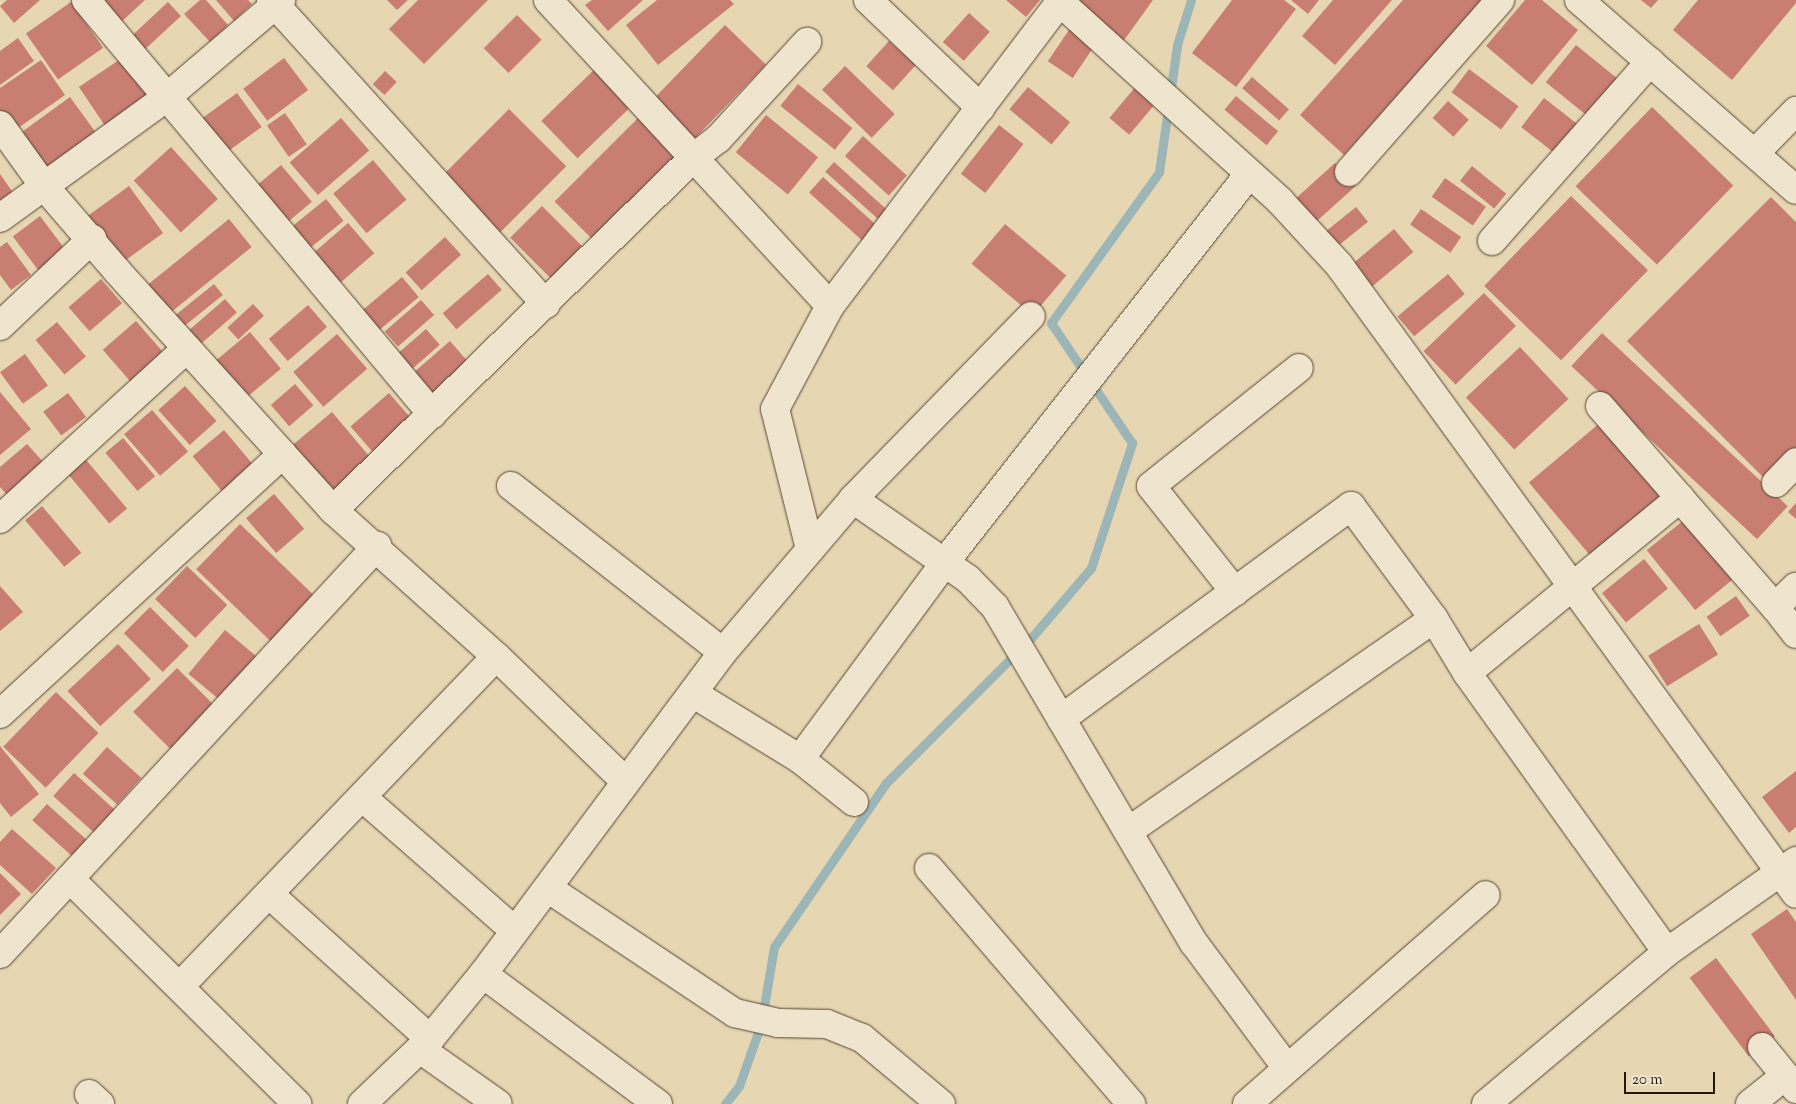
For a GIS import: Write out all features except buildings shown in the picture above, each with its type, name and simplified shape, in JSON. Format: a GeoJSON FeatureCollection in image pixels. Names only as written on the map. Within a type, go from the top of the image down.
{"type":"FeatureCollection","features":[{"type":"Feature","properties":{"kind":"street"},"geometry":{"type":"LineString","coordinates":[[86,0],[432,414]]}},
{"type":"Feature","properties":{"kind":"street"},"geometry":{"type":"LineString","coordinates":[[548,0],[692,159],[830,306]]}},
{"type":"Feature","properties":{"kind":"street"},"geometry":{"type":"LineString","coordinates":[[868,0],[981,108]]}},
{"type":"Feature","properties":{"kind":"street"},"geometry":{"type":"LineString","coordinates":[[1349,172],[1500,0]]}},
{"type":"Feature","properties":{"kind":"street"},"geometry":{"type":"LineString","coordinates":[[1578,0],[1796,190]]}},
{"type":"Feature","properties":{"kind":"street"},"geometry":{"type":"LineString","coordinates":[[810,550],[774,409],[830,306],[1061,1],[1248,176],[1280,202],[1338,265],[1574,586],[1788,867],[1796,894]]}},
{"type":"Feature","properties":{"kind":"street"},"geometry":{"type":"LineString","coordinates":[[0,218],[167,97],[276,2],[546,304]]}},
{"type":"Feature","properties":{"kind":"street"},"geometry":{"type":"LineString","coordinates":[[333,510],[546,304],[692,159],[718,138],[807,42]]}},
{"type":"Feature","properties":{"kind":"street"},"geometry":{"type":"LineString","coordinates":[[1492,241],[1650,62]]}},
{"type":"Feature","properties":{"kind":"street"},"geometry":{"type":"LineString","coordinates":[[1755,153],[1796,111]]}},
{"type":"Feature","properties":{"kind":"street"},"geometry":{"type":"LineString","coordinates":[[0,125],[44,186],[186,348],[333,510],[377,546],[496,656],[624,780]]}},
{"type":"Feature","properties":{"kind":"street"},"geometry":{"type":"LineString","coordinates":[[800,759],[945,562],[1248,176]]}},
{"type":"Feature","properties":{"kind":"street"},"geometry":{"type":"LineString","coordinates":[[0,326],[92,239]]}},
{"type":"Feature","properties":{"kind":"street"},"geometry":{"type":"LineString","coordinates":[[366,1103],[425,1044],[483,974],[549,888],[624,780],[694,694],[723,652],[853,499],[1031,316]]}},
{"type":"Feature","properties":{"kind":"street"},"geometry":{"type":"LineString","coordinates":[[0,519],[186,348]]}},
{"type":"Feature","properties":{"kind":"street"},"geometry":{"type":"LineString","coordinates":[[1235,592],[1151,486],[1299,368]]}},
{"type":"Feature","properties":{"kind":"street"},"geometry":{"type":"LineString","coordinates":[[1600,406],[1775,607],[1796,634]]}},
{"type":"Feature","properties":{"kind":"street"},"geometry":{"type":"LineString","coordinates":[[0,714],[283,454]]}},
{"type":"Feature","properties":{"kind":"street"},"geometry":{"type":"LineString","coordinates":[[1776,483],[1796,462]]}},
{"type":"Feature","properties":{"kind":"street"},"geometry":{"type":"LineString","coordinates":[[511,486],[723,652]]}},
{"type":"Feature","properties":{"kind":"street"},"geometry":{"type":"LineString","coordinates":[[1467,673],[1680,498]]}},
{"type":"Feature","properties":{"kind":"street"},"geometry":{"type":"LineString","coordinates":[[853,499],[945,562],[988,600],[1011,631],[1061,718],[1130,830],[1194,943],[1286,1067]]}},
{"type":"Feature","properties":{"kind":"street"},"geometry":{"type":"LineString","coordinates":[[1061,718],[1351,506],[1434,619],[1467,673],[1667,952]]}},
{"type":"Feature","properties":{"kind":"street"},"geometry":{"type":"LineString","coordinates":[[0,954],[377,546]]}},
{"type":"Feature","properties":{"kind":"street"},"geometry":{"type":"LineString","coordinates":[[1775,607],[1796,587]]}},
{"type":"Feature","properties":{"kind":"street"},"geometry":{"type":"LineString","coordinates":[[1130,830],[1434,619]]}},
{"type":"Feature","properties":{"kind":"street"},"geometry":{"type":"LineString","coordinates":[[181,985],[496,656]]}},
{"type":"Feature","properties":{"kind":"street"},"geometry":{"type":"LineString","coordinates":[[694,694],[800,759],[854,802]]}},
{"type":"Feature","properties":{"kind":"street"},"geometry":{"type":"LineString","coordinates":[[362,797],[515,931]]}},
{"type":"Feature","properties":{"kind":"street"},"geometry":{"type":"LineString","coordinates":[[1486,1104],[1667,952],[1788,867]]}},
{"type":"Feature","properties":{"kind":"street"},"geometry":{"type":"LineString","coordinates":[[930,868],[1131,1104]]}},
{"type":"Feature","properties":{"kind":"street"},"geometry":{"type":"LineString","coordinates":[[70,879],[181,985],[297,1104]]}},
{"type":"Feature","properties":{"kind":"street"},"geometry":{"type":"LineString","coordinates":[[549,888],[734,1013],[778,1023],[827,1024],[862,1038],[940,1104]]}},
{"type":"Feature","properties":{"kind":"street"},"geometry":{"type":"LineString","coordinates":[[268,894],[425,1044],[498,1104]]}},
{"type":"Feature","properties":{"kind":"street"},"geometry":{"type":"LineString","coordinates":[[1247,1104],[1286,1067],[1486,895]]}},
{"type":"Feature","properties":{"kind":"street"},"geometry":{"type":"LineString","coordinates":[[483,974],[658,1104]]}},
{"type":"Feature","properties":{"kind":"street"},"geometry":{"type":"LineString","coordinates":[[1750,1104],[1791,1083],[1762,1047]]}},
{"type":"Feature","properties":{"kind":"waterway"},"geometry":{"type":"LineString","coordinates":[[725,1104],[739,1086],[761,1024],[774,947],[886,783],[1032,637],[1091,568],[1132,443],[1051,323],[1159,172],[1177,45],[1191,0]]}}]}
